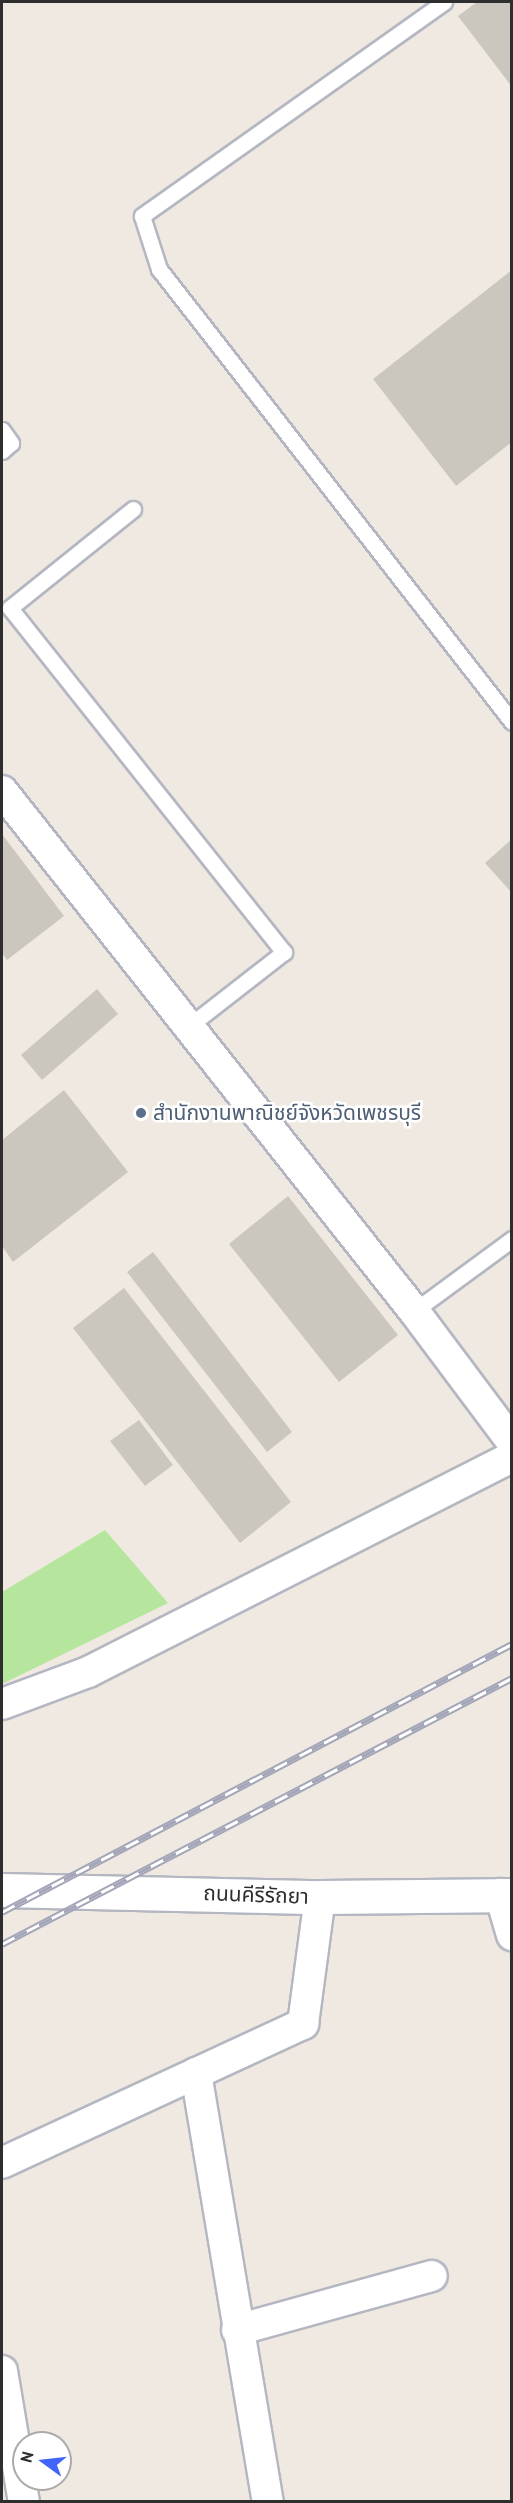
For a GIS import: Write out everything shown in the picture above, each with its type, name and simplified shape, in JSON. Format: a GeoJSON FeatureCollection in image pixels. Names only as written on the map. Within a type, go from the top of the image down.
{"type":"FeatureCollection","features":[{"type":"Feature","properties":{"kind":"street"},"geometry":{"type":"LineString","coordinates":[[2,791],[414,1311],[512,1442]]}},
{"type":"Feature","properties":{"kind":"street"},"geometry":{"type":"LineString","coordinates":[[2,1704],[88,1672],[512,1457]]}},
{"type":"Feature","properties":{"kind":"street","name":"ถนนคีรีรัถยา"},"geometry":{"type":"LineString","coordinates":[[2,1890],[320,1897],[506,1894]]}},
{"type":"Feature","properties":{"kind":"street"},"geometry":{"type":"LineString","coordinates":[[506,1894],[512,1935]]}},
{"type":"Feature","properties":{"kind":"street"},"geometry":{"type":"LineString","coordinates":[[2,2163],[303,2024],[320,1897]]}},
{"type":"Feature","properties":{"kind":"street"},"geometry":{"type":"LineString","coordinates":[[196,2073],[237,2330],[268,2502]]}},
{"type":"Feature","properties":{"kind":"street"},"geometry":{"type":"LineString","coordinates":[[237,2330],[432,2276]]}},
{"type":"Feature","properties":{"kind":"street"},"geometry":{"type":"LineString","coordinates":[[2,2371],[24,2502]]}},
{"type":"Feature","properties":{"kind":"lane"},"geometry":{"type":"LineString","coordinates":[[444,2],[142,216],[159,269],[512,722]]}},
{"type":"Feature","properties":{"kind":"lane"},"geometry":{"type":"LineString","coordinates":[[2,430],[11,443],[2,451]]}},
{"type":"Feature","properties":{"kind":"lane"},"geometry":{"type":"LineString","coordinates":[[133,509],[10,608],[284,952],[189,1026]]}},
{"type":"Feature","properties":{"kind":"lane"},"geometry":{"type":"LineString","coordinates":[[414,1311],[512,1239]]}},
{"type":"Feature","properties":{"kind":"green space"},"geometry":{"type":"Polygon","coordinates":[[[105,1530],[168,1603],[2,1684],[2,1592],[105,1530]]]}},
{"type":"Feature","properties":{"kind":"building"},"geometry":{"type":"Polygon","coordinates":[[[477,2],[512,2],[512,87],[458,16],[477,2]]]}},
{"type":"Feature","properties":{"kind":"building"},"geometry":{"type":"Polygon","coordinates":[[[512,270],[512,442],[456,486],[373,379],[512,270]]]}},
{"type":"Feature","properties":{"kind":"building"},"geometry":{"type":"Polygon","coordinates":[[[2,834],[64,916],[7,960],[2,953],[2,834]]]}},
{"type":"Feature","properties":{"kind":"building"},"geometry":{"type":"Polygon","coordinates":[[[512,839],[512,893],[485,863],[512,839]]]}},
{"type":"Feature","properties":{"kind":"building"},"geometry":{"type":"Polygon","coordinates":[[[97,989],[118,1014],[42,1080],[21,1055],[97,989]]]}},
{"type":"Feature","properties":{"kind":"building"},"geometry":{"type":"Polygon","coordinates":[[[64,1090],[128,1172],[13,1262],[2,1246],[2,1140],[64,1090]]]}},
{"type":"Feature","properties":{"kind":"building"},"geometry":{"type":"Polygon","coordinates":[[[288,1196],[398,1335],[339,1382],[229,1244],[288,1196]]]}},
{"type":"Feature","properties":{"kind":"building"},"geometry":{"type":"Polygon","coordinates":[[[153,1252],[292,1432],[267,1452],[127,1272],[153,1252]]]}},
{"type":"Feature","properties":{"kind":"building"},"geometry":{"type":"Polygon","coordinates":[[[124,1288],[291,1502],[240,1543],[73,1328],[124,1288]]]}},
{"type":"Feature","properties":{"kind":"building"},"geometry":{"type":"Polygon","coordinates":[[[139,1420],[173,1465],[145,1486],[110,1441],[139,1420]]]}},
{"type":"Feature","properties":{"kind":"railway"},"geometry":{"type":"LineString","coordinates":[[2,1912],[512,1644]]}},
{"type":"Feature","properties":{"kind":"railway"},"geometry":{"type":"LineString","coordinates":[[2,1944],[512,1678]]}},
{"type":"Feature","properties":{"kind":"place","name":"สำนักงานพาณิชย์จังหวัดเพชรบุรี"},"geometry":{"type":"Point","coordinates":[141,1113]}}]}
